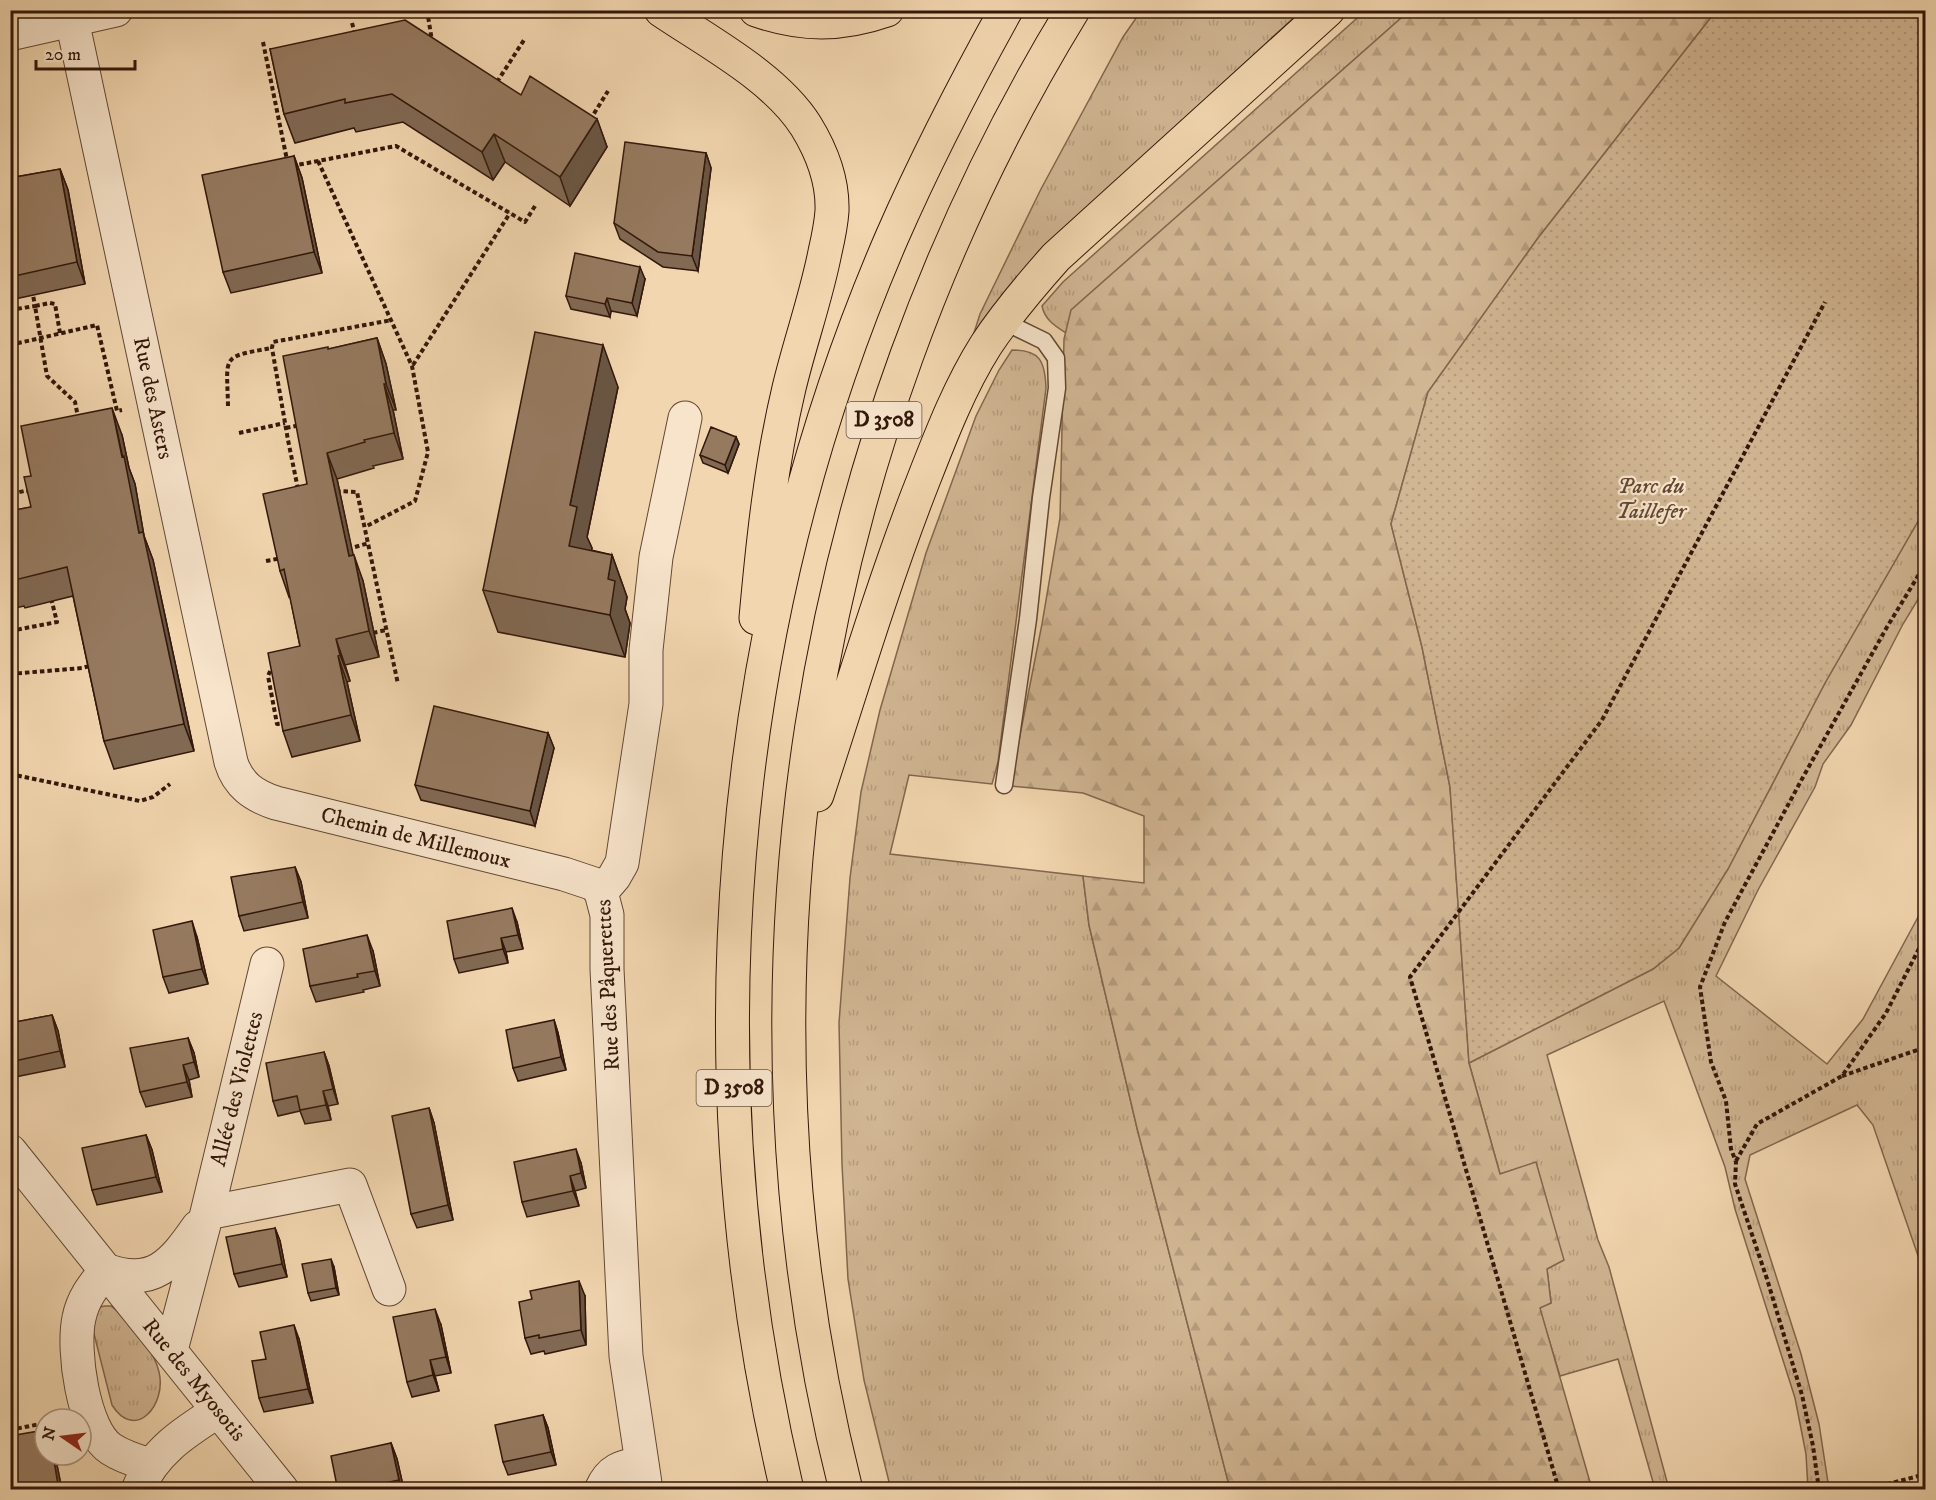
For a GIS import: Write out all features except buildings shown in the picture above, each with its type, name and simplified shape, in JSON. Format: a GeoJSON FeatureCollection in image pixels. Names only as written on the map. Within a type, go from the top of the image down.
{"type":"FeatureCollection","features":[{"type":"Feature","properties":{"kind":"highway"},"geometry":{"type":"LineString","coordinates":[[661,10],[763,80],[793,108],[806,126],[824,161],[831,196],[831,223],[820,277],[789,386],[764,527],[753,658],[747,781]]}},
{"type":"Feature","properties":{"kind":"highway"},"geometry":{"type":"LineString","coordinates":[[756,10],[771,16],[815,23],[841,22],[887,10]]}},
{"type":"Feature","properties":{"kind":"highway","name":"D 3508"},"geometry":{"type":"LineString","coordinates":[[787,1490],[756,1322],[743,1225],[736,1138],[732,1014],[740,843],[756,714],[778,598],[817,444],[841,372],[890,241],[915,185],[1006,10]]}},
{"type":"Feature","properties":{"kind":"highway","name":"D 3508"},"geometry":{"type":"LineString","coordinates":[[846,1490],[808,1305],[791,1118],[790,940],[805,769],[831,619],[858,503],[888,405],[925,306],[979,184],[1046,55],[1073,10]]}},
{"type":"Feature","properties":{"kind":"highway"},"geometry":{"type":"LineString","coordinates":[[795,863],[916,498],[967,379],[1003,321],[1019,298],[1056,256],[1329,10]]}},
{"type":"Feature","properties":{"kind":"street"},"geometry":{"type":"LineString","coordinates":[[10,34],[116,10]]}},
{"type":"Feature","properties":{"kind":"street","name":"Rue des Asters"},"geometry":{"type":"LineString","coordinates":[[72,20],[231,762],[236,776]]}},
{"type":"Feature","properties":{"kind":"street","name":"Rue des Pâquerettes"},"geometry":{"type":"LineString","coordinates":[[644,1476],[626,1356],[607,969],[607,915],[601,892],[622,863],[646,704],[646,650],[656,557],[685,418]]}},
{"type":"Feature","properties":{"kind":"street","name":"Chemin de Millemoux"},"geometry":{"type":"LineString","coordinates":[[236,776],[260,798],[564,874],[594,884],[601,892]]}},
{"type":"Feature","properties":{"kind":"street","name":"Allée des Violettes"},"geometry":{"type":"LineString","coordinates":[[171,1350],[207,1213],[267,964]]}},
{"type":"Feature","properties":{"kind":"street","name":"Rue des Myosotis"},"geometry":{"type":"LineString","coordinates":[[10,1151],[282,1490]]}},
{"type":"Feature","properties":{"kind":"street"},"geometry":{"type":"LineString","coordinates":[[207,1213],[350,1185],[389,1289]]}},
{"type":"Feature","properties":{"kind":"street","name":"Allée des Violettes"},"geometry":{"type":"LineString","coordinates":[[106,1270],[131,1276],[158,1271],[180,1253],[207,1213]]}},
{"type":"Feature","properties":{"kind":"street"},"geometry":{"type":"LineString","coordinates":[[106,1270],[88,1293],[79,1317],[76,1338],[82,1386],[97,1435],[144,1477],[164,1449],[218,1411]]}},
{"type":"Feature","properties":{"kind":"street"},"geometry":{"type":"LineString","coordinates":[[601,1490],[612,1472],[623,1467],[644,1476]]}},
{"type":"Feature","properties":{"kind":"lane"},"geometry":{"type":"LineString","coordinates":[[1003,321],[1044,341],[1056,358],[1057,388],[1004,785]]}},
{"type":"Feature","properties":{"kind":"path"},"geometry":{"type":"LineString","coordinates":[[427,10],[432,43]]}},
{"type":"Feature","properties":{"kind":"path"},"geometry":{"type":"LineString","coordinates":[[352,23],[357,44]]}},
{"type":"Feature","properties":{"kind":"path"},"geometry":{"type":"LineString","coordinates":[[494,86],[524,40]]}},
{"type":"Feature","properties":{"kind":"path"},"geometry":{"type":"LineString","coordinates":[[263,42],[288,167],[396,146],[525,222],[535,206]]}},
{"type":"Feature","properties":{"kind":"path"},"geometry":{"type":"LineString","coordinates":[[586,127],[608,91]]}},
{"type":"Feature","properties":{"kind":"path"},"geometry":{"type":"LineString","coordinates":[[318,161],[412,366],[428,452],[415,501],[365,528]]}},
{"type":"Feature","properties":{"kind":"path"},"geometry":{"type":"LineString","coordinates":[[412,366],[510,213]]}},
{"type":"Feature","properties":{"kind":"path"},"geometry":{"type":"LineString","coordinates":[[33,295],[47,376],[75,402],[79,423]]}},
{"type":"Feature","properties":{"kind":"path"},"geometry":{"type":"LineString","coordinates":[[1559,1490],[1410,977],[1602,720],[1825,302]]}},
{"type":"Feature","properties":{"kind":"path"},"geometry":{"type":"LineString","coordinates":[[10,310],[55,304],[60,333]]}},
{"type":"Feature","properties":{"kind":"path"},"geometry":{"type":"LineString","coordinates":[[299,490],[285,425],[272,348],[273,342],[392,320]]}},
{"type":"Feature","properties":{"kind":"path"},"geometry":{"type":"LineString","coordinates":[[10,345],[97,325],[117,411],[115,417]]}},
{"type":"Feature","properties":{"kind":"path"},"geometry":{"type":"LineString","coordinates":[[228,406],[230,361],[239,354],[272,348]]}},
{"type":"Feature","properties":{"kind":"path"},"geometry":{"type":"LineString","coordinates":[[117,411],[154,403]]}},
{"type":"Feature","properties":{"kind":"path"},"geometry":{"type":"LineString","coordinates":[[239,433],[285,425],[301,425]]}},
{"type":"Feature","properties":{"kind":"path"},"geometry":{"type":"LineString","coordinates":[[10,484],[11,494],[28,490],[30,501]]}},
{"type":"Feature","properties":{"kind":"path"},"geometry":{"type":"LineString","coordinates":[[334,491],[357,492],[398,684]]}},
{"type":"Feature","properties":{"kind":"path"},"geometry":{"type":"LineString","coordinates":[[355,547],[369,543]]}},
{"type":"Feature","properties":{"kind":"path"},"geometry":{"type":"LineString","coordinates":[[266,561],[285,557]]}},
{"type":"Feature","properties":{"kind":"path"},"geometry":{"type":"LineString","coordinates":[[1820,1490],[1802,1395],[1735,1184],[1736,1162],[1731,1149],[1726,1101],[1711,1062],[1700,987],[1725,922],[1887,627],[1926,563]]}},
{"type":"Feature","properties":{"kind":"path"},"geometry":{"type":"LineString","coordinates":[[10,631],[57,622],[50,592]]}},
{"type":"Feature","properties":{"kind":"path"},"geometry":{"type":"LineString","coordinates":[[372,633],[386,630]]}},
{"type":"Feature","properties":{"kind":"path"},"geometry":{"type":"LineString","coordinates":[[10,674],[82,668],[95,664]]}},
{"type":"Feature","properties":{"kind":"path"},"geometry":{"type":"LineString","coordinates":[[285,665],[271,669],[268,676],[277,724],[289,722]]}},
{"type":"Feature","properties":{"kind":"path"},"geometry":{"type":"LineString","coordinates":[[10,774],[140,801],[153,798],[170,784]]}},
{"type":"Feature","properties":{"kind":"path"},"geometry":{"type":"LineString","coordinates":[[1842,1076],[1886,1013],[1926,935]]}},
{"type":"Feature","properties":{"kind":"path"},"geometry":{"type":"LineString","coordinates":[[1736,1162],[1757,1124],[1842,1076],[1926,1047]]}},
{"type":"Feature","properties":{"kind":"path"},"geometry":{"type":"LineString","coordinates":[[10,1430],[33,1425]]}},
{"type":"Feature","properties":{"kind":"path"},"geometry":{"type":"LineString","coordinates":[[1864,1490],[1926,1474]]}},
{"type":"Feature","properties":{"kind":"green space"},"geometry":{"type":"Polygon","coordinates":[[[1141,11],[1301,11],[1097,199],[972,339],[980,314],[1041,189],[1123,37],[1141,11]]]}},
{"type":"Feature","properties":{"kind":"green space"},"geometry":{"type":"Polygon","coordinates":[[[1365,11],[1409,11],[1072,310],[1066,333],[1051,322],[1042,306],[1063,282],[1365,11]]]}},
{"type":"Feature","properties":{"kind":"green space"},"geometry":{"type":"Polygon","coordinates":[[[1409,11],[1716,11],[1538,238],[1428,392],[1391,524],[1422,647],[1450,787],[1469,1063],[1500,1174],[1536,1162],[1564,1260],[1547,1269],[1551,1303],[1540,1308],[1592,1489],[1230,1489],[1137,1128],[1089,925],[1083,876],[1144,883],[1144,816],[1083,793],[1010,786],[1060,518],[1064,339],[1071,310],[1409,11]]]}},
{"type":"Feature","properties":{"kind":"green space","name":"Parc du Taillefer"},"geometry":{"type":"Polygon","coordinates":[[[1716,11],[1925,11],[1925,509],[1825,683],[1728,869],[1679,948],[1653,969],[1469,1063],[1450,787],[1422,647],[1391,524],[1428,392],[1538,238],[1716,11]]]}},
{"type":"Feature","properties":{"kind":"green space"},"geometry":{"type":"Polygon","coordinates":[[[1012,350],[1029,352],[1039,359],[1044,371],[1046,388],[998,762],[992,784],[909,775],[890,854],[1083,876],[1089,925],[1137,1128],[1230,1489],[891,1490],[864,1380],[848,1279],[842,1164],[839,1023],[850,878],[861,792],[880,710],[926,553],[976,416],[999,370],[1012,350]]]}},
{"type":"Feature","properties":{"kind":"green space"},"geometry":{"type":"Polygon","coordinates":[[[1925,509],[1925,588],[1903,624],[1851,725],[1823,764],[1815,787],[1758,890],[1716,976],[1827,1064],[1863,1019],[1925,904],[1925,1276],[1873,1125],[1857,1105],[1750,1155],[1745,1179],[1801,1354],[1819,1424],[1829,1489],[1808,1489],[1806,1454],[1795,1398],[1735,1209],[1725,1167],[1664,1001],[1547,1055],[1598,1240],[1609,1267],[1669,1489],[1655,1489],[1618,1359],[1560,1376],[1539,1307],[1551,1303],[1547,1269],[1563,1260],[1536,1163],[1500,1174],[1469,1063],[1653,969],[1679,948],[1728,869],[1825,683],[1925,509]]]}},
{"type":"Feature","properties":{"kind":"green space"},"geometry":{"type":"Polygon","coordinates":[[[111,1306],[116,1310],[142,1339],[152,1354],[159,1372],[160,1384],[154,1407],[139,1420],[130,1420],[121,1416],[112,1405],[91,1322],[100,1307],[111,1306]]]}}]}
